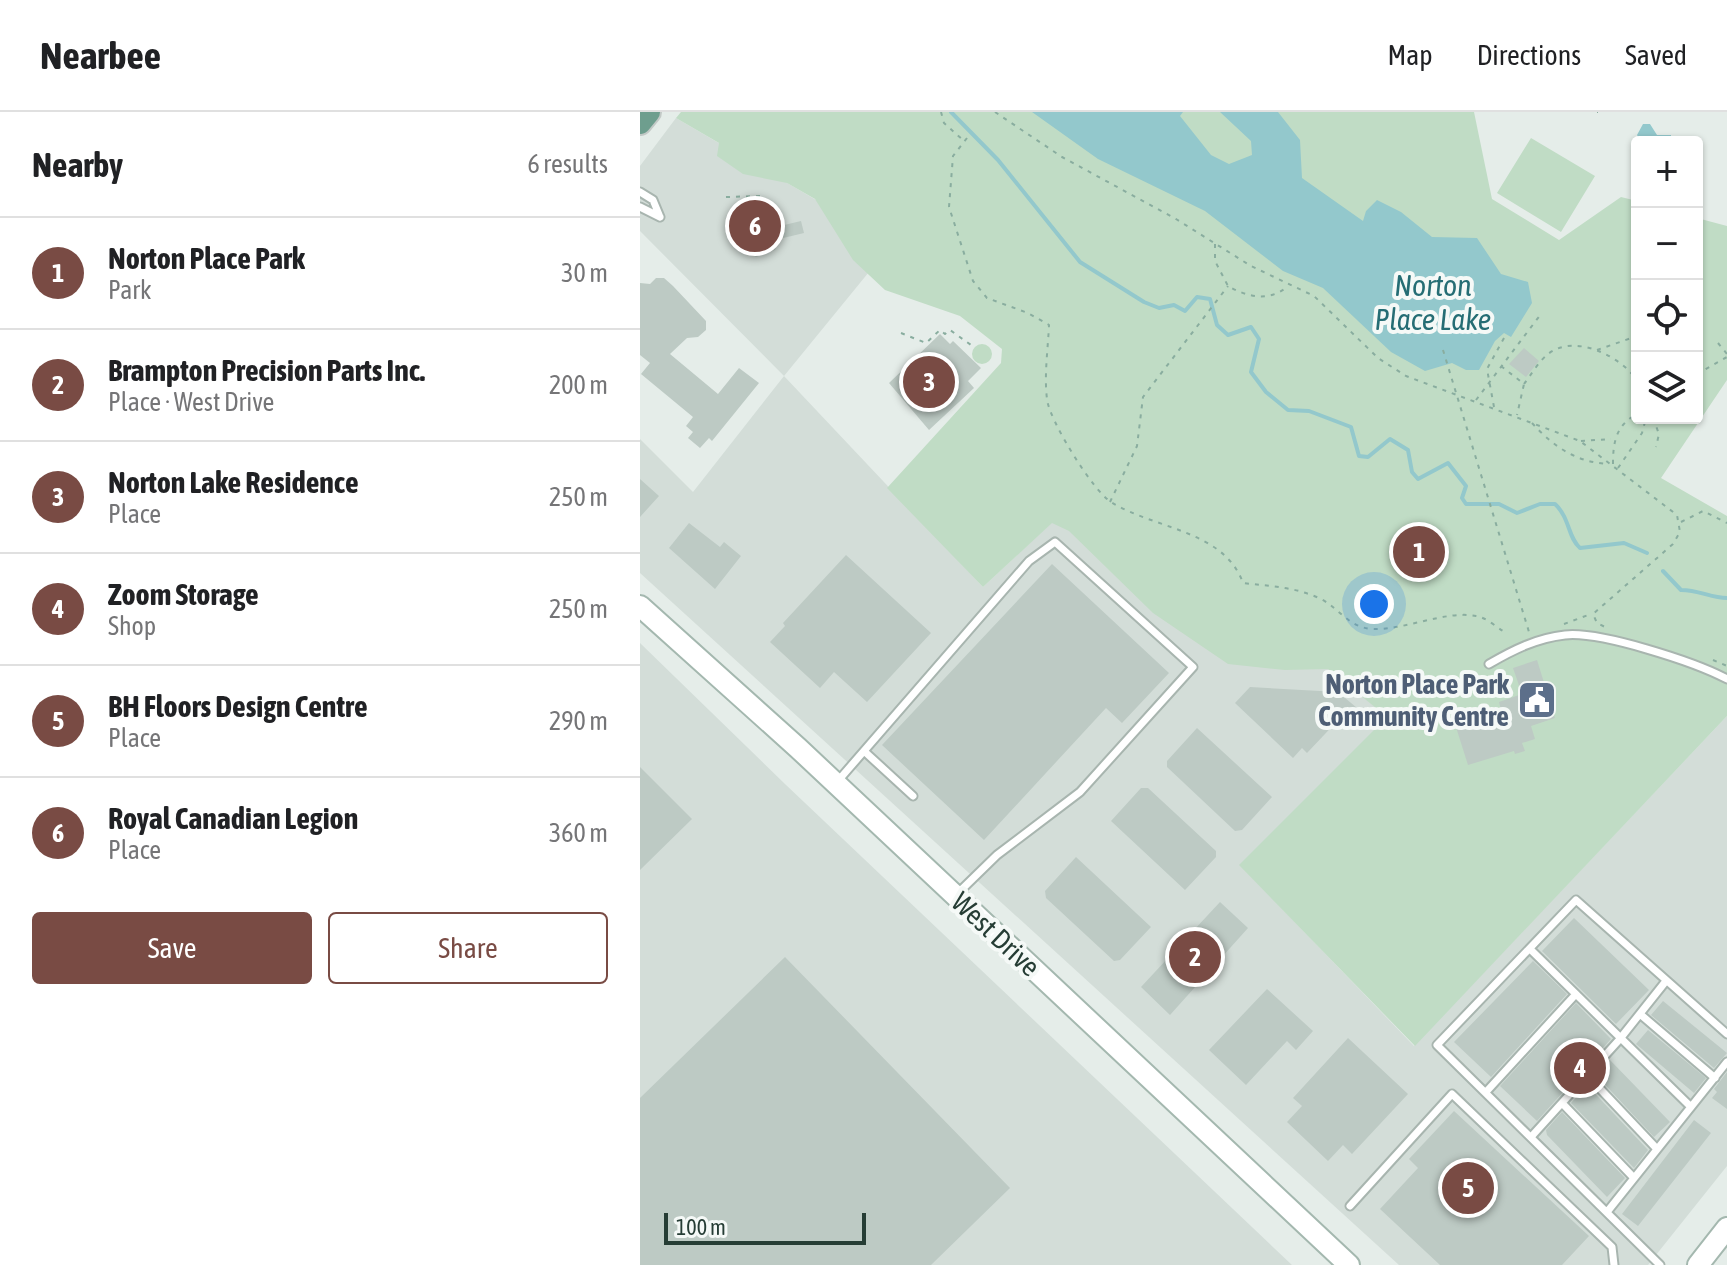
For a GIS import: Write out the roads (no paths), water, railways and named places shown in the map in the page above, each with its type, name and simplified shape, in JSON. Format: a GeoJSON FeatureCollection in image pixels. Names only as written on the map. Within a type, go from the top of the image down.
{"type":"FeatureCollection","features":[{"type":"Feature","properties":{"kind":"main road"},"geometry":{"type":"LineString","coordinates":[[640,123],[649,112]]}},
{"type":"Feature","properties":{"kind":"street","name":"West Drive"},"geometry":{"type":"LineString","coordinates":[[640,606],[836,784],[1349,1265]]}},
{"type":"Feature","properties":{"kind":"street"},"geometry":{"type":"LineString","coordinates":[[1698,1265],[1727,1228]]}},
{"type":"Feature","properties":{"kind":"lane"},"geometry":{"type":"LineString","coordinates":[[640,192],[653,200],[660,217],[640,207]]}},
{"type":"Feature","properties":{"kind":"lane"},"geometry":{"type":"LineString","coordinates":[[836,784],[1029,561],[1055,542],[1193,667],[1080,792],[997,855],[955,896]]}},
{"type":"Feature","properties":{"kind":"lane"},"geometry":{"type":"LineString","coordinates":[[1489,664],[1519,647],[1566,634],[1608,639],[1727,679]]}},
{"type":"Feature","properties":{"kind":"lane"},"geometry":{"type":"LineString","coordinates":[[864,751],[913,796]]}},
{"type":"Feature","properties":{"kind":"lane"},"geometry":{"type":"LineString","coordinates":[[1660,1265],[1437,1045],[1576,900],[1727,1034]]}},
{"type":"Feature","properties":{"kind":"lane"},"geometry":{"type":"LineString","coordinates":[[1530,949],[1619,1040],[1691,1107]]}},
{"type":"Feature","properties":{"kind":"lane"},"geometry":{"type":"LineString","coordinates":[[1531,1137],[1619,1040],[1666,981]]}},
{"type":"Feature","properties":{"kind":"lane"},"geometry":{"type":"LineString","coordinates":[[1486,1092],[1576,994]]}},
{"type":"Feature","properties":{"kind":"lane"},"geometry":{"type":"LineString","coordinates":[[1640,1014],[1715,1078]]}},
{"type":"Feature","properties":{"kind":"lane"},"geometry":{"type":"LineString","coordinates":[[1607,1212],[1727,1062]]}},
{"type":"Feature","properties":{"kind":"lane"},"geometry":{"type":"LineString","coordinates":[[1587,1075],[1657,1149]]}},
{"type":"Feature","properties":{"kind":"lane"},"geometry":{"type":"LineString","coordinates":[[1350,1206],[1452,1094],[1612,1247],[1614,1265]]}},
{"type":"Feature","properties":{"kind":"lane"},"geometry":{"type":"LineString","coordinates":[[1562,1103],[1634,1178]]}},
{"type":"Feature","properties":{"kind":"water","name":"Norton Place Lake"},"geometry":{"type":"Polygon","coordinates":[[[1032,112],[1183,112],[1180,116],[1211,155],[1229,164],[1252,155],[1251,141],[1220,112],[1278,112],[1300,140],[1302,178],[1363,221],[1366,211],[1377,200],[1401,212],[1432,237],[1477,238],[1501,274],[1528,282],[1532,303],[1511,337],[1504,333],[1495,341],[1479,370],[1466,370],[1452,363],[1425,371],[1391,352],[1323,288],[1283,271],[1205,211],[1098,159],[1032,112]]]}},
{"type":"Feature","properties":{"kind":"water"},"geometry":{"type":"Polygon","coordinates":[[[1643,124],[1650,124],[1657,135],[1671,136],[1638,136],[1643,124]]]}},
{"type":"Feature","properties":{"kind":"waterway"},"geometry":{"type":"LineString","coordinates":[[951,112],[998,160],[1080,262],[1159,308],[1174,305],[1185,311],[1197,297],[1210,299],[1217,325],[1228,335],[1251,327],[1259,339],[1251,372],[1266,392],[1288,410],[1309,411],[1351,427],[1359,456],[1368,457],[1390,439],[1408,450],[1412,472],[1418,479],[1448,463],[1466,486],[1462,498],[1466,504],[1499,504],[1517,513],[1540,504],[1555,504],[1580,548],[1624,543],[1647,553]]}},
{"type":"Feature","properties":{"kind":"waterway"},"geometry":{"type":"LineString","coordinates":[[1663,571],[1681,590],[1727,598]]}},
{"type":"Feature","properties":{"kind":"place","name":"Royal Canadian Legion"},"geometry":{"type":"Point","coordinates":[755,226]}},
{"type":"Feature","properties":{"kind":"place","name":"Norton Lake Residence"},"geometry":{"type":"Point","coordinates":[929,382]}},
{"type":"Feature","properties":{"kind":"place","name":"Norton Place Park"},"geometry":{"type":"Point","coordinates":[1419,552]}},
{"type":"Feature","properties":{"kind":"place","name":"Norton Place Park Community Centre"},"geometry":{"type":"Point","coordinates":[1537,700]}},
{"type":"Feature","properties":{"kind":"place","name":"Brampton Precision Parts Inc."},"geometry":{"type":"Point","coordinates":[1195,957]}},
{"type":"Feature","properties":{"kind":"place","name":"Zoom Storage"},"geometry":{"type":"Point","coordinates":[1580,1068]}},
{"type":"Feature","properties":{"kind":"place","name":"BH Floors Design Centre"},"geometry":{"type":"Point","coordinates":[1468,1188]}}]}
